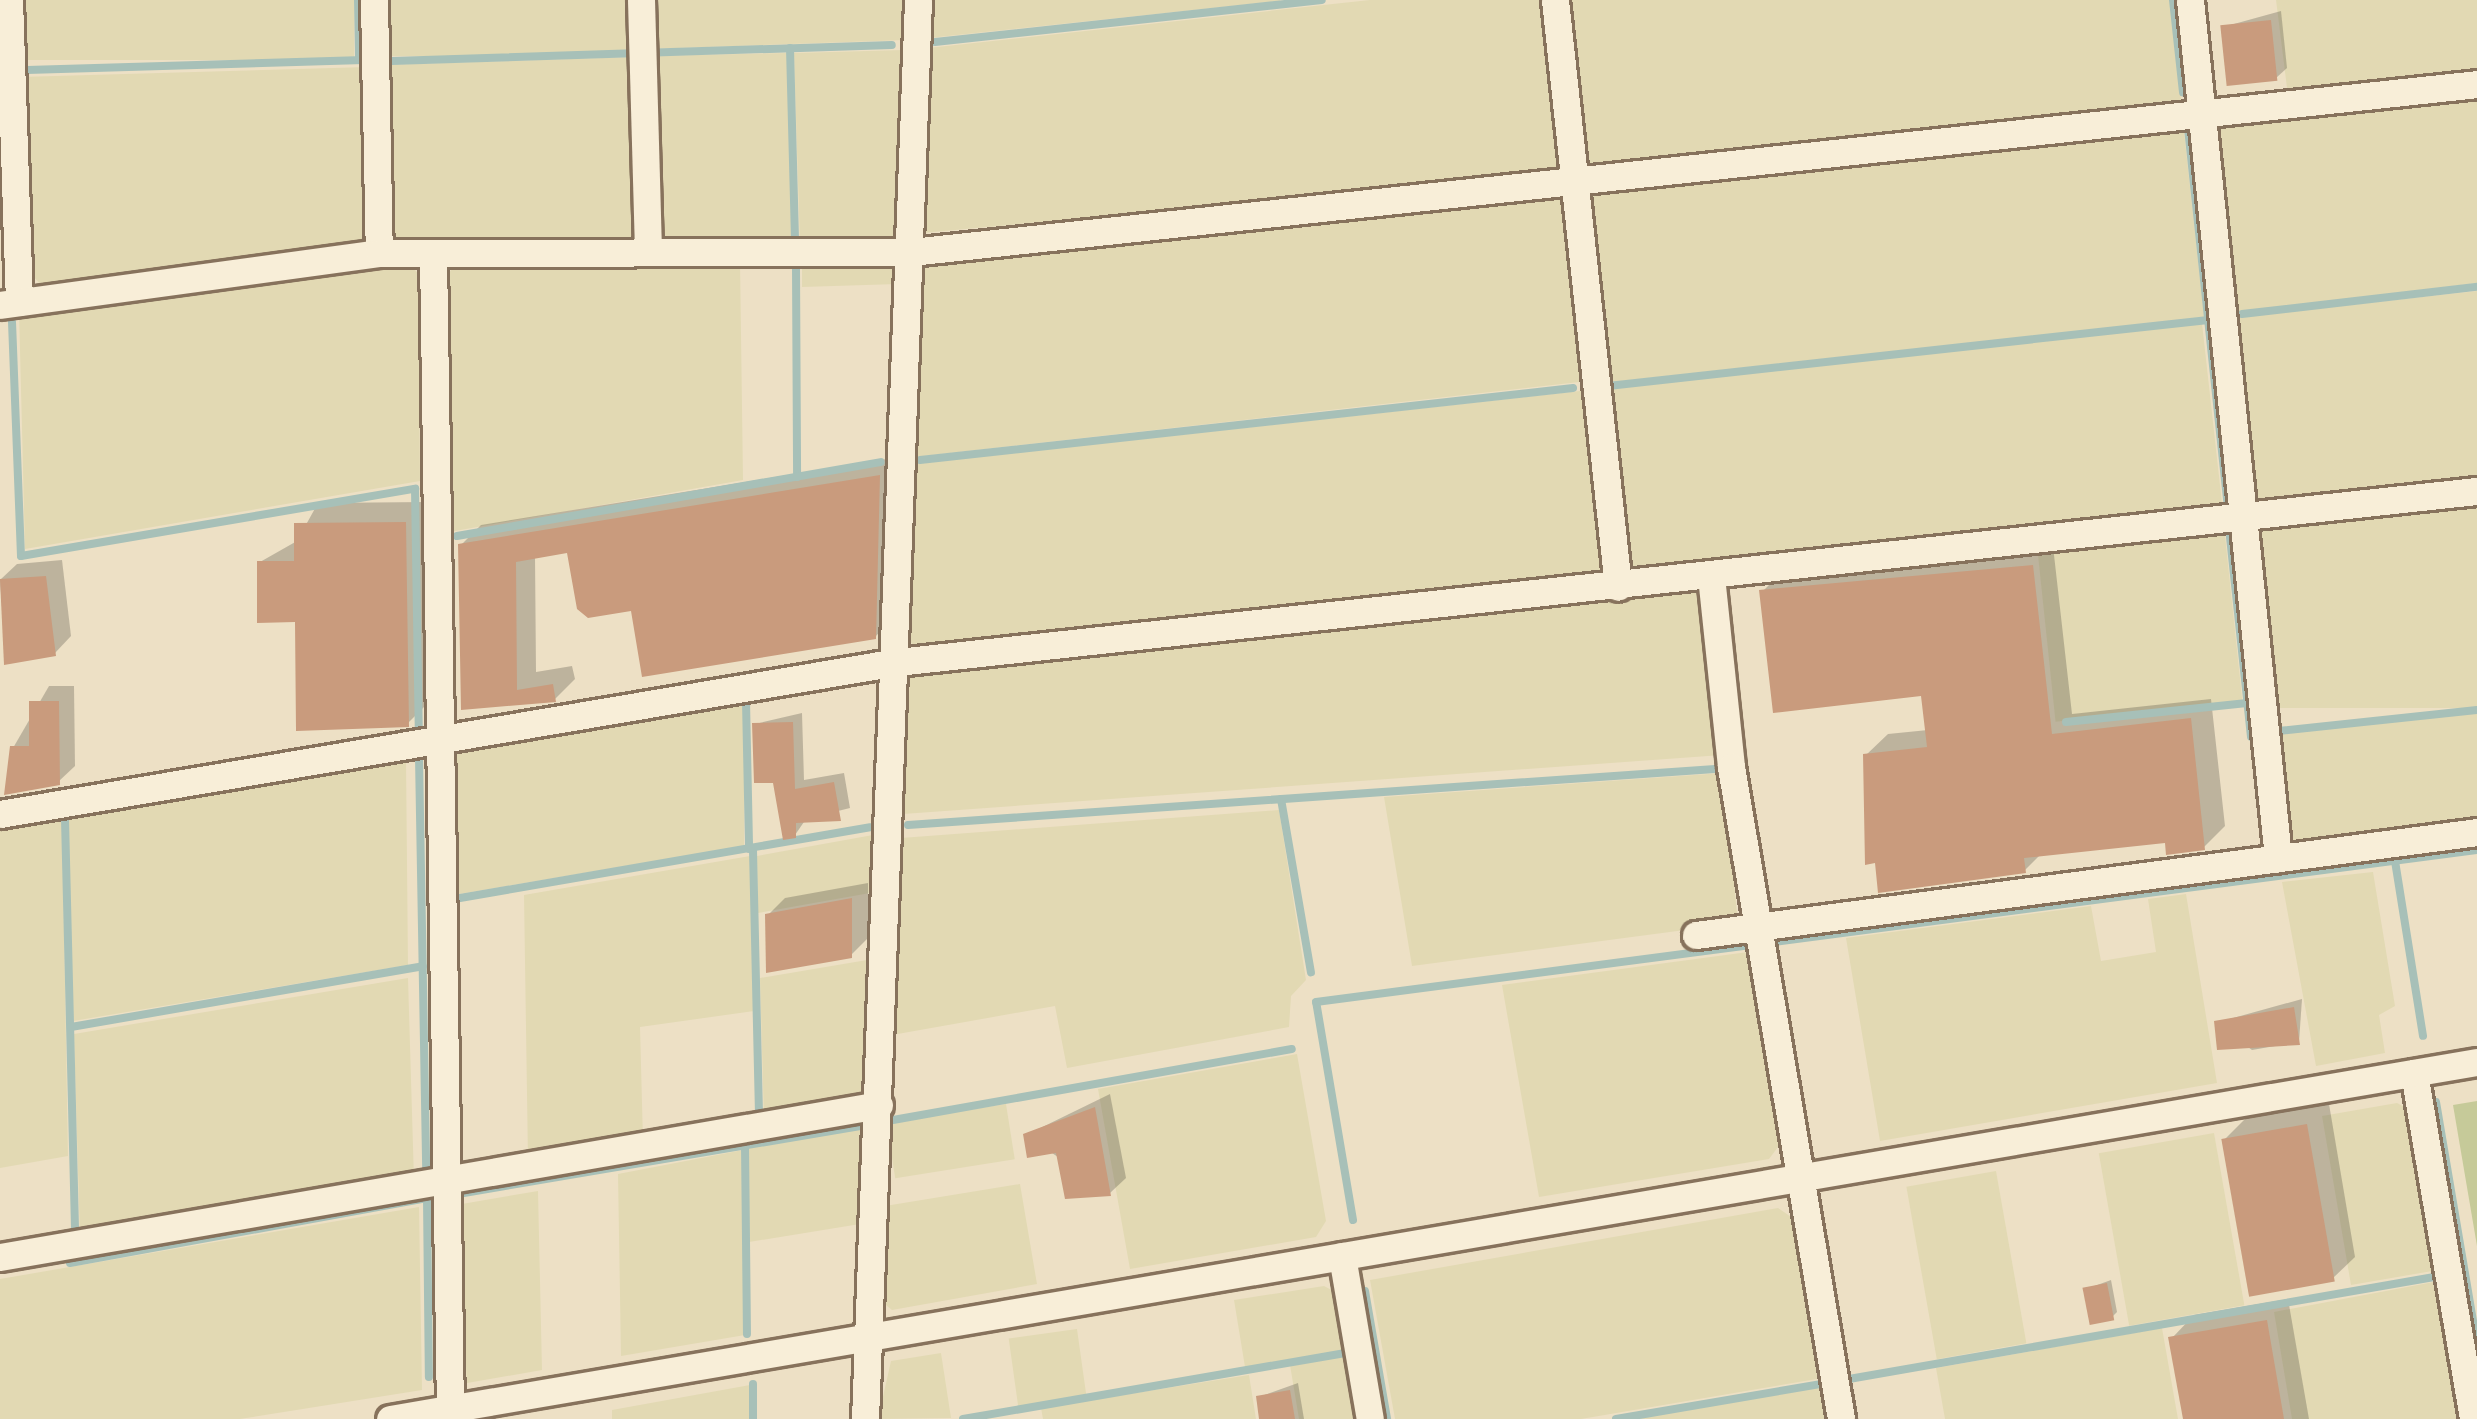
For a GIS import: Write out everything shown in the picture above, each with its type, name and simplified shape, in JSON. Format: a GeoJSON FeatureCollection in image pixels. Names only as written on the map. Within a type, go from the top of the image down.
{"type":"FeatureCollection","features":[{"type":"Feature","properties":{"kind":"street"},"geometry":{"type":"LineString","coordinates":[[9,0],[9,303],[379,253],[911,252],[2477,83]]}},
{"type":"Feature","properties":{"kind":"street"},"geometry":{"type":"LineString","coordinates":[[374,0],[379,253]]}},
{"type":"Feature","properties":{"kind":"street"},"geometry":{"type":"LineString","coordinates":[[641,0],[648,252]]}},
{"type":"Feature","properties":{"kind":"street"},"geometry":{"type":"LineString","coordinates":[[865,1419],[898,662],[918,0]]}},
{"type":"Feature","properties":{"kind":"street"},"geometry":{"type":"LineString","coordinates":[[1555,0],[1618,586]]}},
{"type":"Feature","properties":{"kind":"street"},"geometry":{"type":"LineString","coordinates":[[2190,0],[2278,859]]}},
{"type":"Feature","properties":{"kind":"street"},"geometry":{"type":"LineString","coordinates":[[433,253],[444,737],[450,1414]]}},
{"type":"Feature","properties":{"kind":"street"},"geometry":{"type":"LineString","coordinates":[[0,814],[898,662],[2477,491]]}},
{"type":"Feature","properties":{"kind":"street"},"geometry":{"type":"LineString","coordinates":[[1711,576],[1761,938],[1841,1419]]}},
{"type":"Feature","properties":{"kind":"street"},"geometry":{"type":"LineString","coordinates":[[1696,935],[1761,938],[2477,832]]}},
{"type":"Feature","properties":{"kind":"street"},"geometry":{"type":"LineString","coordinates":[[390,1419],[450,1414],[868,1337],[2477,1062]]}},
{"type":"Feature","properties":{"kind":"street"},"geometry":{"type":"LineString","coordinates":[[2414,1073],[2473,1419]]}},
{"type":"Feature","properties":{"kind":"street"},"geometry":{"type":"LineString","coordinates":[[0,1257],[879,1105]]}},
{"type":"Feature","properties":{"kind":"street"},"geometry":{"type":"LineString","coordinates":[[1342,1256],[1370,1419]]}},
{"type":"Feature","properties":{"kind":"shaded area"},"geometry":{"type":"Polygon","coordinates":[[[18,0],[354,0],[354,60],[18,60],[18,0]]]}},
{"type":"Feature","properties":{"kind":"shaded area"},"geometry":{"type":"Polygon","coordinates":[[[379,0],[633,0],[633,56],[379,56],[379,0]]]}},
{"type":"Feature","properties":{"kind":"shaded area"},"geometry":{"type":"Polygon","coordinates":[[[647,0],[906,0],[905,40],[648,49],[647,0]]]}},
{"type":"Feature","properties":{"kind":"shaded area"},"geometry":{"type":"Polygon","coordinates":[[[930,0],[1280,0],[1280,1],[929,38],[930,0]]]}},
{"type":"Feature","properties":{"kind":"shaded area"},"geometry":{"type":"Polygon","coordinates":[[[1370,0],[1548,0],[1563,162],[1553,175],[922,233],[928,48],[1370,0]]]}},
{"type":"Feature","properties":{"kind":"shaded area"},"geometry":{"type":"Polygon","coordinates":[[[1562,0],[2170,0],[2182,108],[1589,170],[1578,161],[1562,0]]]}},
{"type":"Feature","properties":{"kind":"shaded area"},"geometry":{"type":"Polygon","coordinates":[[[2276,0],[2477,0],[2477,76],[2288,96],[2276,0]]]}},
{"type":"Feature","properties":{"kind":"shaded area"},"geometry":{"type":"Polygon","coordinates":[[[904,50],[899,233],[886,246],[800,246],[794,53],[904,50]]]}},
{"type":"Feature","properties":{"kind":"shaded area"},"geometry":{"type":"Polygon","coordinates":[[[787,53],[792,246],[667,247],[654,232],[649,56],[787,53]]]}},
{"type":"Feature","properties":{"kind":"shaded area"},"geometry":{"type":"Polygon","coordinates":[[[635,57],[640,232],[627,248],[397,248],[385,233],[380,65],[635,57]]]}},
{"type":"Feature","properties":{"kind":"shaded area"},"geometry":{"type":"Polygon","coordinates":[[[368,67],[373,235],[359,250],[47,291],[29,272],[20,77],[368,67]]]}},
{"type":"Feature","properties":{"kind":"shaded area"},"geometry":{"type":"Polygon","coordinates":[[[2477,88],[2477,283],[2229,313],[2209,129],[2217,117],[2477,88]]]}},
{"type":"Feature","properties":{"kind":"shaded area"},"geometry":{"type":"Polygon","coordinates":[[[2183,122],[2204,317],[1603,383],[1582,195],[1593,185],[2183,122]]]}},
{"type":"Feature","properties":{"kind":"shaded area"},"geometry":{"type":"Polygon","coordinates":[[[1558,188],[1569,197],[1588,381],[914,457],[920,268],[937,257],[1558,188]]]}},
{"type":"Feature","properties":{"kind":"shaded area"},"geometry":{"type":"Polygon","coordinates":[[[802,259],[888,260],[898,284],[802,287],[802,259]]]}},
{"type":"Feature","properties":{"kind":"shaded area"},"geometry":{"type":"Polygon","coordinates":[[[740,260],[743,480],[449,532],[446,277],[457,262],[740,260]]]}},
{"type":"Feature","properties":{"kind":"shaded area"},"geometry":{"type":"Polygon","coordinates":[[[407,263],[418,273],[420,481],[25,549],[19,310],[407,263]]]}},
{"type":"Feature","properties":{"kind":"shaded area"},"geometry":{"type":"Polygon","coordinates":[[[2477,291],[2477,484],[2263,508],[2251,500],[2230,318],[2477,291]]]}},
{"type":"Feature","properties":{"kind":"shaded area"},"geometry":{"type":"Polygon","coordinates":[[[2202,323],[2223,512],[1633,575],[1623,566],[1604,389],[2202,323]]]}},
{"type":"Feature","properties":{"kind":"shaded area"},"geometry":{"type":"Polygon","coordinates":[[[1589,390],[1607,568],[1599,579],[924,653],[909,641],[914,464],[1589,390]]]}},
{"type":"Feature","properties":{"kind":"shaded area"},"geometry":{"type":"Polygon","coordinates":[[[2251,500],[2477,500],[2477,708],[2251,708],[2251,500]]]}},
{"type":"Feature","properties":{"kind":"shaded area"},"geometry":{"type":"Polygon","coordinates":[[[2224,526],[2243,702],[2056,722],[2037,546],[2224,526]]]}},
{"type":"Feature","properties":{"kind":"shaded area"},"geometry":{"type":"Polygon","coordinates":[[[1692,585],[1704,594],[1722,755],[903,814],[910,678],[921,669],[1692,585]]]}},
{"type":"Feature","properties":{"kind":"shaded area"},"geometry":{"type":"Polygon","coordinates":[[[744,698],[744,846],[453,895],[451,759],[462,747],[744,698]]]}},
{"type":"Feature","properties":{"kind":"shaded area"},"geometry":{"type":"Polygon","coordinates":[[[2477,712],[2477,826],[2296,851],[2285,842],[2273,734],[2477,712]]]}},
{"type":"Feature","properties":{"kind":"shaded area"},"geometry":{"type":"Polygon","coordinates":[[[406,758],[408,965],[73,1021],[68,816],[406,758]]]}},
{"type":"Feature","properties":{"kind":"shaded area"},"geometry":{"type":"Polygon","coordinates":[[[1723,773],[1738,923],[1412,966],[1384,797],[1723,773]]]}},
{"type":"Feature","properties":{"kind":"shaded area"},"geometry":{"type":"Polygon","coordinates":[[[1279,810],[1306,980],[1291,996],[1289,1027],[1067,1068],[1055,1006],[892,1035],[901,838],[1279,810]]]}},
{"type":"Feature","properties":{"kind":"shaded area"},"geometry":{"type":"Polygon","coordinates":[[[62,818],[68,1156],[0,1168],[0,828],[62,818]]]}},
{"type":"Feature","properties":{"kind":"shaded area"},"geometry":{"type":"Polygon","coordinates":[[[873,835],[870,893],[758,913],[757,856],[873,835]]]}},
{"type":"Feature","properties":{"kind":"shaded area"},"geometry":{"type":"Polygon","coordinates":[[[750,856],[754,1011],[640,1027],[643,1141],[528,1160],[524,895],[750,856]]]}},
{"type":"Feature","properties":{"kind":"shaded area"},"geometry":{"type":"Polygon","coordinates":[[[2373,872],[2395,1006],[2379,1015],[2385,1053],[2316,1066],[2282,882],[2373,872]]]}},
{"type":"Feature","properties":{"kind":"shaded area"},"geometry":{"type":"Polygon","coordinates":[[[2186,894],[2217,1083],[1880,1141],[1846,938],[2091,906],[2101,961],[2156,952],[2148,899],[2186,894]]]}},
{"type":"Feature","properties":{"kind":"shaded area"},"geometry":{"type":"Polygon","coordinates":[[[1748,952],[1781,1143],[1769,1159],[1539,1197],[1502,985],[1748,952]]]}},
{"type":"Feature","properties":{"kind":"shaded area"},"geometry":{"type":"Polygon","coordinates":[[[873,959],[863,1092],[764,1120],[760,978],[873,959]]]}},
{"type":"Feature","properties":{"kind":"shaded area"},"geometry":{"type":"Polygon","coordinates":[[[408,978],[414,1180],[80,1238],[74,1034],[408,978]]]}},
{"type":"Feature","properties":{"kind":"shaded area"},"geometry":{"type":"Polygon","coordinates":[[[1297,1054],[1326,1221],[1316,1237],[1130,1269],[1098,1089],[1297,1054]]]}},
{"type":"Feature","properties":{"kind":"shaded area"},"geometry":{"type":"Polygon","coordinates":[[[2397,1103],[2410,1110],[2438,1270],[2351,1285],[2322,1116],[2397,1103]]]}},
{"type":"Feature","properties":{"kind":"shaded area"},"geometry":{"type":"Polygon","coordinates":[[[1006,1104],[1015,1159],[895,1178],[886,1123],[1006,1104]]]}},
{"type":"Feature","properties":{"kind":"shaded area"},"geometry":{"type":"Polygon","coordinates":[[[865,1128],[860,1224],[749,1242],[747,1148],[865,1128]]]}},
{"type":"Feature","properties":{"kind":"shaded area"},"geometry":{"type":"Polygon","coordinates":[[[2214,1133],[2244,1305],[2129,1326],[2099,1153],[2214,1133]]]}},
{"type":"Feature","properties":{"kind":"shaded area"},"geometry":{"type":"Polygon","coordinates":[[[743,1150],[745,1335],[621,1356],[618,1174],[743,1150]]]}},
{"type":"Feature","properties":{"kind":"shaded area"},"geometry":{"type":"Polygon","coordinates":[[[1996,1171],[2026,1343],[1937,1359],[1906,1187],[1996,1171]]]}},
{"type":"Feature","properties":{"kind":"shaded area"},"geometry":{"type":"Polygon","coordinates":[[[1020,1184],[1037,1284],[892,1310],[880,1300],[885,1206],[1020,1184]]]}},
{"type":"Feature","properties":{"kind":"shaded area"},"geometry":{"type":"Polygon","coordinates":[[[538,1191],[542,1370],[467,1383],[456,1205],[538,1191]]]}},
{"type":"Feature","properties":{"kind":"shaded area"},"geometry":{"type":"Polygon","coordinates":[[[419,1207],[422,1390],[240,1419],[0,1419],[0,1279],[419,1207]]]}},
{"type":"Feature","properties":{"kind":"shaded area"},"geometry":{"type":"Polygon","coordinates":[[[1778,1208],[1797,1221],[1823,1378],[1581,1419],[1395,1419],[1370,1280],[1778,1208]]]}},
{"type":"Feature","properties":{"kind":"shaded area"},"geometry":{"type":"Polygon","coordinates":[[[2439,1281],[2463,1419],[2292,1419],[2274,1312],[2439,1281]]]}},
{"type":"Feature","properties":{"kind":"shaded area"},"geometry":{"type":"Polygon","coordinates":[[[1324,1286],[1341,1295],[1349,1351],[1245,1367],[1234,1300],[1324,1286]]]}},
{"type":"Feature","properties":{"kind":"shaded area"},"geometry":{"type":"Polygon","coordinates":[[[2162,1328],[2178,1419],[1945,1419],[1936,1368],[2162,1328]]]}},
{"type":"Feature","properties":{"kind":"shaded area"},"geometry":{"type":"Polygon","coordinates":[[[1077,1329],[1086,1396],[1018,1406],[1009,1339],[1077,1329]]]}},
{"type":"Feature","properties":{"kind":"shaded area"},"geometry":{"type":"Polygon","coordinates":[[[941,1353],[951,1418],[878,1419],[891,1361],[941,1353]]]}},
{"type":"Feature","properties":{"kind":"shaded area"},"geometry":{"type":"Polygon","coordinates":[[[1351,1355],[1362,1419],[1299,1419],[1290,1365],[1351,1355]]]}},
{"type":"Feature","properties":{"kind":"shaded area"},"geometry":{"type":"Polygon","coordinates":[[[1249,1375],[1256,1419],[1043,1419],[1041,1408],[1249,1375]]]}},
{"type":"Feature","properties":{"kind":"shaded area"},"geometry":{"type":"Polygon","coordinates":[[[750,1385],[750,1419],[612,1419],[612,1410],[750,1385]]]}},
{"type":"Feature","properties":{"kind":"shaded area"},"geometry":{"type":"Polygon","coordinates":[[[1824,1386],[1830,1419],[1636,1419],[1824,1386]]]}},
{"type":"Feature","properties":{"kind":"green space"},"geometry":{"type":"Polygon","coordinates":[[[2477,1101],[2477,1246],[2453,1105],[2477,1101]]]}},
{"type":"Feature","properties":{"kind":"building"},"geometry":{"type":"Polygon","coordinates":[[[2271,20],[2277,81],[2227,86],[2220,25],[2271,20]]]}},
{"type":"Feature","properties":{"kind":"building"},"geometry":{"type":"Polygon","coordinates":[[[880,475],[876,639],[642,677],[631,611],[588,618],[577,609],[567,553],[516,562],[517,690],[553,684],[556,702],[461,710],[458,544],[880,475]]]}},
{"type":"Feature","properties":{"kind":"building"},"geometry":{"type":"Polygon","coordinates":[[[406,522],[409,727],[296,731],[295,622],[257,623],[257,561],[294,561],[294,523],[406,522]]]}},
{"type":"Feature","properties":{"kind":"building"},"geometry":{"type":"Polygon","coordinates":[[[2033,565],[2052,734],[2191,718],[2205,850],[2166,855],[2165,843],[2024,858],[2026,873],[1878,893],[1875,863],[1865,865],[1863,754],[1927,747],[1921,696],[1773,713],[1759,590],[2033,565]]]}},
{"type":"Feature","properties":{"kind":"building"},"geometry":{"type":"Polygon","coordinates":[[[46,576],[56,656],[4,665],[0,579],[46,576]]]}},
{"type":"Feature","properties":{"kind":"building"},"geometry":{"type":"Polygon","coordinates":[[[29,701],[59,701],[60,785],[4,795],[10,746],[29,746],[29,701]]]}},
{"type":"Feature","properties":{"kind":"building"},"geometry":{"type":"Polygon","coordinates":[[[793,722],[795,789],[834,782],[841,821],[796,823],[796,838],[783,840],[773,783],[754,783],[752,723],[793,722]]]}},
{"type":"Feature","properties":{"kind":"building"},"geometry":{"type":"Polygon","coordinates":[[[852,898],[852,958],[766,973],[765,914],[852,898]]]}},
{"type":"Feature","properties":{"kind":"building"},"geometry":{"type":"Polygon","coordinates":[[[2294,1007],[2300,1045],[2217,1050],[2214,1021],[2294,1007]]]}},
{"type":"Feature","properties":{"kind":"building"},"geometry":{"type":"Polygon","coordinates":[[[1095,1107],[1111,1196],[1065,1199],[1056,1153],[1027,1158],[1023,1134],[1095,1107]]]}},
{"type":"Feature","properties":{"kind":"building"},"geometry":{"type":"Polygon","coordinates":[[[2307,1124],[2335,1282],[2249,1297],[2221,1139],[2307,1124]]]}},
{"type":"Feature","properties":{"kind":"building"},"geometry":{"type":"Polygon","coordinates":[[[2107,1283],[2114,1320],[2090,1325],[2082,1288],[2107,1283]]]}},
{"type":"Feature","properties":{"kind":"building"},"geometry":{"type":"Polygon","coordinates":[[[2267,1320],[2284,1419],[2183,1419],[2168,1337],[2267,1320]]]}},
{"type":"Feature","properties":{"kind":"building"},"geometry":{"type":"Polygon","coordinates":[[[1290,1390],[1295,1419],[1259,1419],[1256,1396],[1290,1390]]]}},
{"type":"Feature","properties":{"kind":"waterway"},"geometry":{"type":"LineString","coordinates":[[358,0],[359,60]]}},
{"type":"Feature","properties":{"kind":"waterway"},"geometry":{"type":"LineString","coordinates":[[935,42],[1322,0]]}},
{"type":"Feature","properties":{"kind":"waterway"},"geometry":{"type":"LineString","coordinates":[[2173,0],[2183,92]]}},
{"type":"Feature","properties":{"kind":"waterway"},"geometry":{"type":"LineString","coordinates":[[392,61],[892,45]]}},
{"type":"Feature","properties":{"kind":"waterway"},"geometry":{"type":"LineString","coordinates":[[790,48],[795,239]]}},
{"type":"Feature","properties":{"kind":"waterway"},"geometry":{"type":"LineString","coordinates":[[27,70],[364,60]]}},
{"type":"Feature","properties":{"kind":"waterway"},"geometry":{"type":"LineString","coordinates":[[2188,128],[2227,501]]}},
{"type":"Feature","properties":{"kind":"waterway"},"geometry":{"type":"LineString","coordinates":[[796,268],[797,477]]}},
{"type":"Feature","properties":{"kind":"waterway"},"geometry":{"type":"LineString","coordinates":[[2242,314],[2477,287]]}},
{"type":"Feature","properties":{"kind":"waterway"},"geometry":{"type":"LineString","coordinates":[[1608,386],[2208,320]]}},
{"type":"Feature","properties":{"kind":"waterway"},"geometry":{"type":"LineString","coordinates":[[12,322],[21,556],[415,489],[419,732]]}},
{"type":"Feature","properties":{"kind":"waterway"},"geometry":{"type":"LineString","coordinates":[[920,460],[1573,388]]}},
{"type":"Feature","properties":{"kind":"waterway"},"geometry":{"type":"LineString","coordinates":[[457,536],[881,462]]}},
{"type":"Feature","properties":{"kind":"waterway"},"geometry":{"type":"LineString","coordinates":[[2230,537],[2251,737]]}},
{"type":"Feature","properties":{"kind":"waterway"},"geometry":{"type":"LineString","coordinates":[[746,701],[749,849]]}},
{"type":"Feature","properties":{"kind":"waterway"},"geometry":{"type":"LineString","coordinates":[[2066,722],[2247,703]]}},
{"type":"Feature","properties":{"kind":"waterway"},"geometry":{"type":"LineString","coordinates":[[2278,731],[2477,710]]}},
{"type":"Feature","properties":{"kind":"waterway"},"geometry":{"type":"LineString","coordinates":[[419,757],[426,1170]]}},
{"type":"Feature","properties":{"kind":"waterway"},"geometry":{"type":"LineString","coordinates":[[908,825],[1715,769]]}},
{"type":"Feature","properties":{"kind":"waterway"},"geometry":{"type":"LineString","coordinates":[[1281,799],[1311,972]]}},
{"type":"Feature","properties":{"kind":"waterway"},"geometry":{"type":"LineString","coordinates":[[65,819],[75,1235]]}},
{"type":"Feature","properties":{"kind":"waterway"},"geometry":{"type":"LineString","coordinates":[[460,898],[870,827]]}},
{"type":"Feature","properties":{"kind":"waterway"},"geometry":{"type":"LineString","coordinates":[[753,850],[759,1114]]}},
{"type":"Feature","properties":{"kind":"waterway"},"geometry":{"type":"LineString","coordinates":[[1353,1220],[1316,1002],[2477,850]]}},
{"type":"Feature","properties":{"kind":"waterway"},"geometry":{"type":"LineString","coordinates":[[2395,861],[2423,1036]]}},
{"type":"Feature","properties":{"kind":"waterway"},"geometry":{"type":"LineString","coordinates":[[71,1027],[423,966]]}},
{"type":"Feature","properties":{"kind":"waterway"},"geometry":{"type":"LineString","coordinates":[[893,1120],[1292,1049]]}},
{"type":"Feature","properties":{"kind":"waterway"},"geometry":{"type":"LineString","coordinates":[[2436,1102],[2477,1345]]}},
{"type":"Feature","properties":{"kind":"waterway"},"geometry":{"type":"LineString","coordinates":[[458,1194],[860,1126]]}},
{"type":"Feature","properties":{"kind":"waterway"},"geometry":{"type":"LineString","coordinates":[[745,1145],[747,1334]]}},
{"type":"Feature","properties":{"kind":"waterway"},"geometry":{"type":"LineString","coordinates":[[70,1263],[427,1198],[429,1377]]}},
{"type":"Feature","properties":{"kind":"waterway"},"geometry":{"type":"LineString","coordinates":[[1849,1379],[2434,1277]]}},
{"type":"Feature","properties":{"kind":"waterway"},"geometry":{"type":"LineString","coordinates":[[1365,1291],[1387,1419]]}},
{"type":"Feature","properties":{"kind":"waterway"},"geometry":{"type":"LineString","coordinates":[[963,1419],[1345,1353]]}},
{"type":"Feature","properties":{"kind":"waterway"},"geometry":{"type":"LineString","coordinates":[[753,1384],[753,1419]]}},
{"type":"Feature","properties":{"kind":"waterway"},"geometry":{"type":"LineString","coordinates":[[1616,1419],[1820,1384]]}}]}
